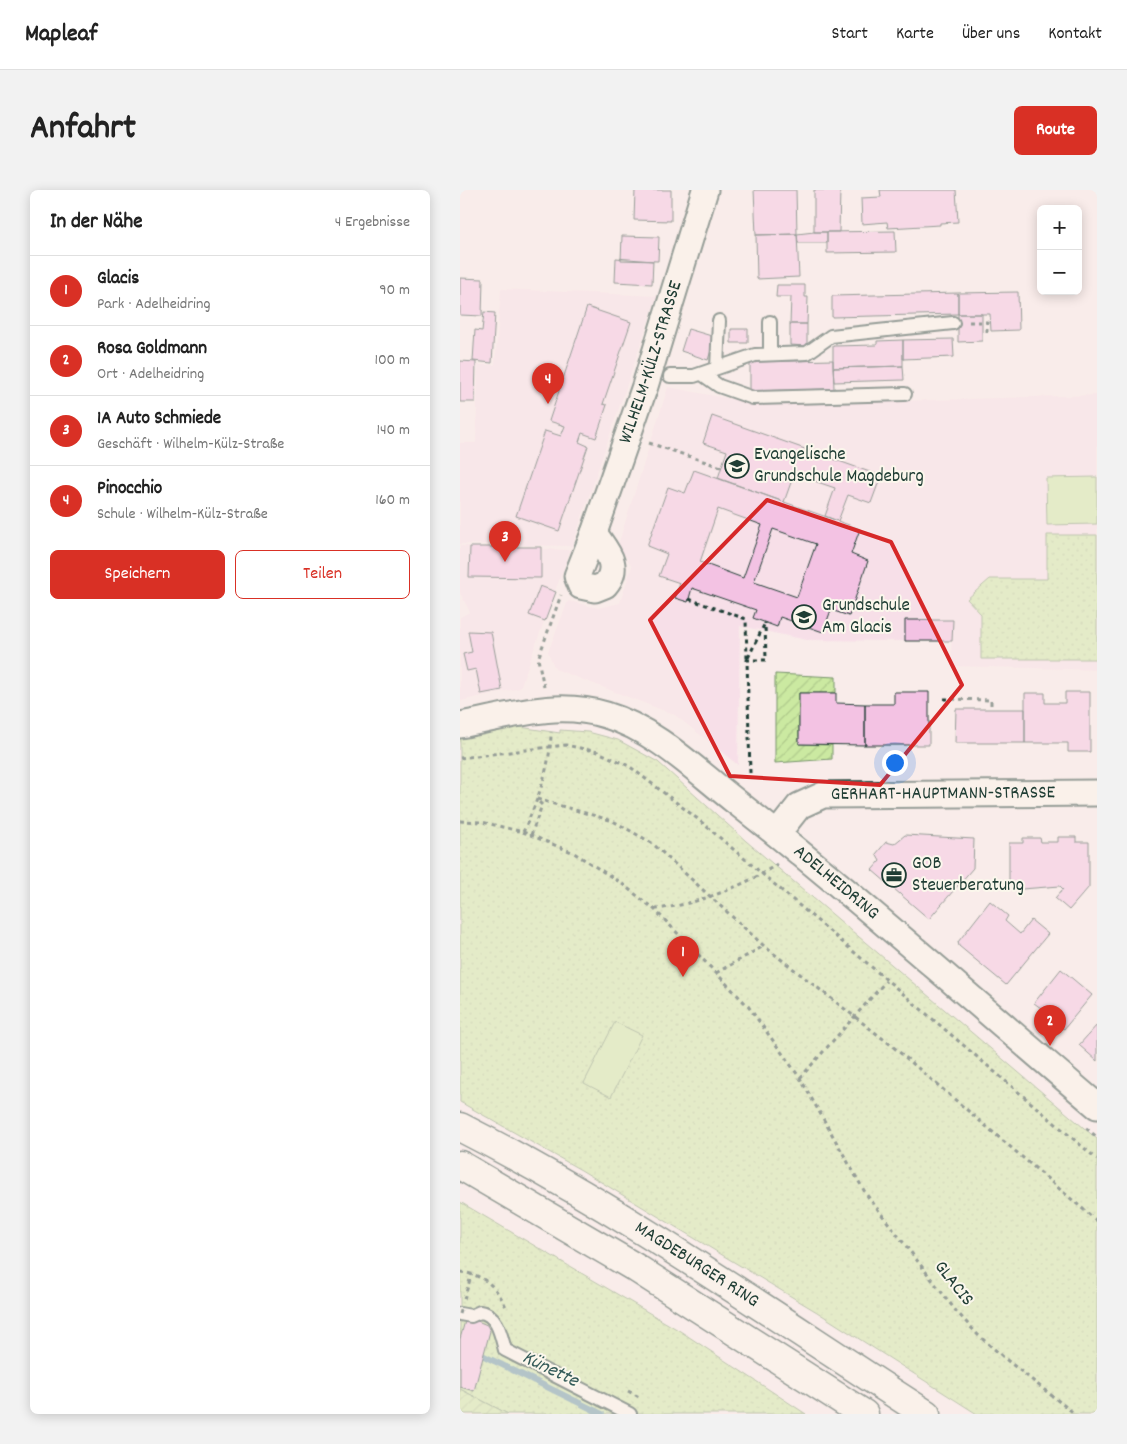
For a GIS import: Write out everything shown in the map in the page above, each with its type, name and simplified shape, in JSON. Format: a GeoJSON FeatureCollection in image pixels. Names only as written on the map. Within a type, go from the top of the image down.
{"type":"FeatureCollection","features":[{"type":"Feature","properties":{"kind":"highway","name":"MAGDEBURGER RING"},"geometry":{"type":"LineString","coordinates":[[460,1126],[516,1156],[652,1238],[926,1414]]}},
{"type":"Feature","properties":{"kind":"highway","name":"MAGDEBURGER RING"},"geometry":{"type":"LineString","coordinates":[[460,1165],[636,1268],[864,1414]]}},
{"type":"Feature","properties":{"kind":"street","name":"WILHELM-KÜLZ-STRASSE"},"geometry":{"type":"LineString","coordinates":[[594,533],[645,386],[705,190]]}},
{"type":"Feature","properties":{"kind":"street","name":"ADELHEIDRING"},"geometry":{"type":"LineString","coordinates":[[460,725],[551,710],[572,709],[605,715],[652,736],[777,834],[1090,1115]]}},
{"type":"Feature","properties":{"kind":"street","name":"GERHART-HAUPTMANN-STRASSE"},"geometry":{"type":"LineString","coordinates":[[777,834],[799,806],[823,794],[1097,793]]}},
{"type":"Feature","properties":{"kind":"lane"},"geometry":{"type":"LineString","coordinates":[[717,368],[719,321]]}},
{"type":"Feature","properties":{"kind":"lane"},"geometry":{"type":"LineString","coordinates":[[770,322],[770,354]]}},
{"type":"Feature","properties":{"kind":"lane"},"geometry":{"type":"LineString","coordinates":[[670,376],[686,378],[752,356],[809,353],[824,339],[831,336],[953,323]]}},
{"type":"Feature","properties":{"kind":"lane"},"geometry":{"type":"LineString","coordinates":[[702,374],[719,386],[753,398],[905,394]]}},
{"type":"Feature","properties":{"kind":"lane"},"geometry":{"type":"LineString","coordinates":[[461,1312],[471,1316],[480,1312],[489,1315],[496,1323],[506,1350],[630,1414]]}},
{"type":"Feature","properties":{"kind":"path"},"geometry":{"type":"LineString","coordinates":[[953,323],[986,322],[987,336]]}},
{"type":"Feature","properties":{"kind":"path"},"geometry":{"type":"LineString","coordinates":[[650,443],[721,467]]}},
{"type":"Feature","properties":{"kind":"path"},"geometry":{"type":"LineString","coordinates":[[524,832],[537,799],[551,746],[551,710],[538,659],[563,588]]}},
{"type":"Feature","properties":{"kind":"path"},"geometry":{"type":"LineString","coordinates":[[689,599],[746,619],[750,773]]}},
{"type":"Feature","properties":{"kind":"path"},"geometry":{"type":"LineString","coordinates":[[765,623],[766,660],[747,660],[750,652],[765,623]]}},
{"type":"Feature","properties":{"kind":"path"},"geometry":{"type":"LineString","coordinates":[[944,699],[991,700],[991,709]]}},
{"type":"Feature","properties":{"kind":"path"},"geometry":{"type":"LineString","coordinates":[[460,758],[566,745],[614,758],[629,766],[692,815],[760,875],[1097,1159]]}},
{"type":"Feature","properties":{"kind":"path"},"geometry":{"type":"LineString","coordinates":[[531,835],[542,806],[537,799]]}},
{"type":"Feature","properties":{"kind":"path"},"geometry":{"type":"LineString","coordinates":[[537,799],[598,816],[638,834],[664,852],[708,896],[764,946],[854,1017],[1097,1221]]}},
{"type":"Feature","properties":{"kind":"path","name":"GLACIS"},"geometry":{"type":"LineString","coordinates":[[460,821],[482,822],[531,835],[599,867],[654,909],[748,1006],[800,1078],[866,1194],[956,1311],[1000,1355],[1075,1414]]}},
{"type":"Feature","properties":{"kind":"path"},"geometry":{"type":"LineString","coordinates":[[769,858],[784,870]]}},
{"type":"Feature","properties":{"kind":"path"},"geometry":{"type":"LineString","coordinates":[[654,909],[666,908],[708,896],[760,875]]}},
{"type":"Feature","properties":{"kind":"path"},"geometry":{"type":"LineString","coordinates":[[716,973],[764,946]]}},
{"type":"Feature","properties":{"kind":"path"},"geometry":{"type":"LineString","coordinates":[[800,1078],[886,981]]}},
{"type":"Feature","properties":{"kind":"path"},"geometry":{"type":"LineString","coordinates":[[1090,1115],[1097,1137]]}},
{"type":"Feature","properties":{"kind":"path"},"geometry":{"type":"LineString","coordinates":[[460,1272],[472,1273],[494,1286],[502,1297],[509,1315]]}},
{"type":"Feature","properties":{"kind":"path"},"geometry":{"type":"LineString","coordinates":[[461,1312],[472,1273]]}},
{"type":"Feature","properties":{"kind":"highlighted area"},"geometry":{"type":"Polygon","coordinates":[[[767,500],[891,542],[962,685],[880,785],[730,776],[650,620],[767,500]]]}},
{"type":"Feature","properties":{"kind":"shaded area"},"geometry":{"type":"Polygon","coordinates":[[[501,289],[657,296],[572,546],[460,544],[460,443],[476,443],[478,365],[495,365],[501,289]]]}},
{"type":"Feature","properties":{"kind":"shaded area"},"geometry":{"type":"Polygon","coordinates":[[[668,387],[762,405],[1097,395],[1097,670],[951,666],[952,620],[905,620],[905,641],[807,640],[740,626],[738,765],[675,715],[555,669],[548,652],[568,601],[598,608],[620,603],[632,566],[618,545],[668,387]]]}},
{"type":"Feature","properties":{"kind":"shaded area"},"geometry":{"type":"Polygon","coordinates":[[[460,546],[570,550],[520,688],[460,701],[460,617],[470,612],[460,593],[460,546]]]}},
{"type":"Feature","properties":{"kind":"green space"},"geometry":{"type":"Polygon","coordinates":[[[1097,477],[1097,524],[1047,525],[1046,478],[1097,477]]]}},
{"type":"Feature","properties":{"kind":"green space"},"geometry":{"type":"Polygon","coordinates":[[[1047,535],[1097,535],[1097,659],[981,659],[981,614],[967,599],[990,579],[1047,579],[1047,535]]]}},
{"type":"Feature","properties":{"kind":"green space"},"geometry":{"type":"Polygon","coordinates":[[[775,674],[836,677],[836,693],[799,693],[799,744],[832,745],[832,759],[775,763],[775,674]]]}},
{"type":"Feature","properties":{"kind":"green space"},"geometry":{"type":"Polygon","coordinates":[[[519,727],[560,733],[560,730],[588,732],[618,740],[658,762],[746,841],[1097,1139],[1097,1414],[977,1414],[817,1312],[581,1170],[460,1102],[460,738],[519,727]]]}},
{"type":"Feature","properties":{"kind":"green space"},"geometry":{"type":"Polygon","coordinates":[[[615,1022],[642,1035],[611,1097],[584,1083],[615,1022]]]}},
{"type":"Feature","properties":{"kind":"green space"},"geometry":{"type":"Polygon","coordinates":[[[460,1202],[680,1331],[806,1414],[508,1414],[460,1389],[460,1202]]]}},
{"type":"Feature","properties":{"kind":"green space"},"geometry":{"type":"Polygon","coordinates":[[[460,1389],[508,1414],[460,1414],[460,1389]]]}},
{"type":"Feature","properties":{"kind":"building"},"geometry":{"type":"Polygon","coordinates":[[[635,190],[671,190],[671,221],[634,220],[635,190]]]}},
{"type":"Feature","properties":{"kind":"building"},"geometry":{"type":"Polygon","coordinates":[[[754,190],[796,190],[797,234],[756,235],[754,190]]]}},
{"type":"Feature","properties":{"kind":"building"},"geometry":{"type":"Polygon","coordinates":[[[814,190],[840,190],[839,232],[814,232],[814,190]]]}},
{"type":"Feature","properties":{"kind":"building"},"geometry":{"type":"Polygon","coordinates":[[[880,190],[956,190],[958,222],[888,228],[887,222],[862,224],[861,198],[881,197],[880,190]]]}},
{"type":"Feature","properties":{"kind":"building"},"geometry":{"type":"Polygon","coordinates":[[[895,231],[896,252],[827,253],[827,232],[895,231]]]}},
{"type":"Feature","properties":{"kind":"building"},"geometry":{"type":"Polygon","coordinates":[[[827,232],[827,243],[798,243],[797,234],[827,232]]]}},
{"type":"Feature","properties":{"kind":"building"},"geometry":{"type":"Polygon","coordinates":[[[797,234],[799,277],[757,279],[756,235],[797,234]]]}},
{"type":"Feature","properties":{"kind":"building"},"geometry":{"type":"Polygon","coordinates":[[[622,236],[659,237],[658,261],[621,260],[622,236]]]}},
{"type":"Feature","properties":{"kind":"building"},"geometry":{"type":"Polygon","coordinates":[[[616,258],[653,261],[652,284],[615,282],[616,258]]]}},
{"type":"Feature","properties":{"kind":"building"},"geometry":{"type":"Polygon","coordinates":[[[460,278],[483,279],[482,316],[460,315],[460,278]]]}},
{"type":"Feature","properties":{"kind":"building"},"geometry":{"type":"Polygon","coordinates":[[[777,285],[805,285],[805,297],[808,297],[807,324],[790,324],[791,297],[776,297],[777,285]]]}},
{"type":"Feature","properties":{"kind":"building"},"geometry":{"type":"Polygon","coordinates":[[[1018,292],[1019,330],[991,331],[990,314],[958,314],[958,293],[1018,292]]]}},
{"type":"Feature","properties":{"kind":"building"},"geometry":{"type":"Polygon","coordinates":[[[958,293],[958,314],[832,317],[832,296],[958,293]]]}},
{"type":"Feature","properties":{"kind":"building"},"geometry":{"type":"Polygon","coordinates":[[[587,307],[631,322],[603,404],[607,405],[596,438],[582,433],[579,442],[588,446],[559,531],[516,516],[545,431],[561,436],[565,426],[549,421],[587,307]]]}},
{"type":"Feature","properties":{"kind":"building"},"geometry":{"type":"Polygon","coordinates":[[[484,312],[495,313],[492,363],[473,361],[475,330],[482,331],[484,312]]]}},
{"type":"Feature","properties":{"kind":"building"},"geometry":{"type":"Polygon","coordinates":[[[958,314],[982,314],[982,341],[958,342],[958,314]]]}},
{"type":"Feature","properties":{"kind":"building"},"geometry":{"type":"Polygon","coordinates":[[[790,324],[807,324],[807,346],[790,345],[790,324]]]}},
{"type":"Feature","properties":{"kind":"building"},"geometry":{"type":"Polygon","coordinates":[[[688,329],[715,337],[708,360],[681,351],[688,329]]]}},
{"type":"Feature","properties":{"kind":"building"},"geometry":{"type":"Polygon","coordinates":[[[731,329],[748,329],[748,343],[731,343],[731,329]]]}},
{"type":"Feature","properties":{"kind":"building"},"geometry":{"type":"Polygon","coordinates":[[[953,339],[954,357],[903,359],[903,340],[953,339]]]}},
{"type":"Feature","properties":{"kind":"building"},"geometry":{"type":"Polygon","coordinates":[[[903,340],[903,366],[833,368],[833,346],[877,345],[877,341],[903,340]]]}},
{"type":"Feature","properties":{"kind":"building"},"geometry":{"type":"Polygon","coordinates":[[[833,360],[834,389],[750,391],[750,362],[833,360]]]}},
{"type":"Feature","properties":{"kind":"building"},"geometry":{"type":"Polygon","coordinates":[[[460,361],[476,362],[475,402],[460,402],[460,361]]]}},
{"type":"Feature","properties":{"kind":"building"},"geometry":{"type":"Polygon","coordinates":[[[903,366],[904,380],[834,382],[833,368],[903,366]]]}},
{"type":"Feature","properties":{"kind":"building"},"geometry":{"type":"Polygon","coordinates":[[[712,416],[881,476],[871,503],[848,495],[838,521],[825,516],[835,488],[794,474],[784,502],[718,478],[727,451],[703,443],[712,416]]]}},
{"type":"Feature","properties":{"kind":"building"},"geometry":{"type":"Polygon","coordinates":[[[694,470],[860,529],[851,554],[868,561],[849,616],[831,610],[823,632],[780,617],[777,627],[753,618],[756,610],[692,588],[688,602],[675,598],[680,583],[659,576],[667,554],[647,546],[668,487],[685,493],[694,470]],[[718,509],[700,562],[743,578],[762,525],[718,509]],[[773,529],[754,582],[797,597],[816,544],[773,529]]]}},
{"type":"Feature","properties":{"kind":"building"},"geometry":{"type":"Polygon","coordinates":[[[470,547],[541,547],[541,578],[469,577],[470,547]]]}},
{"type":"Feature","properties":{"kind":"building"},"geometry":{"type":"Polygon","coordinates":[[[540,586],[556,592],[545,621],[529,615],[540,586]]]}},
{"type":"Feature","properties":{"kind":"building"},"geometry":{"type":"Polygon","coordinates":[[[905,620],[953,620],[952,641],[905,641],[905,620]]]}},
{"type":"Feature","properties":{"kind":"building"},"geometry":{"type":"Polygon","coordinates":[[[468,631],[491,632],[502,690],[481,694],[476,669],[467,671],[463,654],[472,652],[468,631]]]}},
{"type":"Feature","properties":{"kind":"building"},"geometry":{"type":"Polygon","coordinates":[[[894,692],[929,692],[929,745],[865,745],[865,704],[894,704],[894,692]]]}},
{"type":"Feature","properties":{"kind":"building"},"geometry":{"type":"Polygon","coordinates":[[[1065,692],[1090,692],[1090,752],[1068,752],[1068,743],[1025,743],[1025,693],[1045,693],[1045,703],[1065,703],[1065,692]]]}},
{"type":"Feature","properties":{"kind":"building"},"geometry":{"type":"Polygon","coordinates":[[[799,693],[836,693],[836,703],[865,704],[865,745],[799,744],[799,693]]]}},
{"type":"Feature","properties":{"kind":"building"},"geometry":{"type":"Polygon","coordinates":[[[956,709],[1025,709],[1025,743],[955,743],[956,709]]]}},
{"type":"Feature","properties":{"kind":"building"},"geometry":{"type":"Polygon","coordinates":[[[905,835],[974,839],[973,868],[929,919],[872,870],[880,861],[876,854],[886,842],[894,844],[905,835]]]}},
{"type":"Feature","properties":{"kind":"building"},"geometry":{"type":"Polygon","coordinates":[[[1058,837],[1076,837],[1076,842],[1089,842],[1089,887],[1069,910],[1055,898],[1063,889],[1060,886],[1022,889],[1009,880],[1009,843],[1023,843],[1023,838],[1040,838],[1041,842],[1058,842],[1058,837]]]}},
{"type":"Feature","properties":{"kind":"building"},"geometry":{"type":"Polygon","coordinates":[[[990,901],[1008,916],[1005,921],[1020,934],[1031,920],[1048,934],[1006,985],[959,946],[958,942],[990,901]]]}},
{"type":"Feature","properties":{"kind":"building"},"geometry":{"type":"Polygon","coordinates":[[[1061,969],[1092,995],[1064,1029],[1043,1013],[1045,1011],[1034,1003],[1061,969]]]}},
{"type":"Feature","properties":{"kind":"building"},"geometry":{"type":"Polygon","coordinates":[[[1097,1025],[1097,1061],[1079,1045],[1097,1025]]]}},
{"type":"Feature","properties":{"kind":"building"},"geometry":{"type":"Polygon","coordinates":[[[475,1320],[487,1325],[490,1331],[474,1391],[460,1387],[460,1339],[465,1321],[475,1320]]]}},
{"type":"Feature","properties":{"kind":"waterway","name":"Künette"},"geometry":{"type":"LineString","coordinates":[[484,1356],[602,1414]]}},
{"type":"Feature","properties":{"kind":"place","name":"Pinocchio"},"geometry":{"type":"Point","coordinates":[548,404]}},
{"type":"Feature","properties":{"kind":"place","name":"Evangelische Grundschule Magdeburg"},"geometry":{"type":"Point","coordinates":[737,466]}},
{"type":"Feature","properties":{"kind":"place","name":"1A Auto Schmiede"},"geometry":{"type":"Point","coordinates":[505,562]}},
{"type":"Feature","properties":{"kind":"place","name":"Grundschule Am Glacis"},"geometry":{"type":"Point","coordinates":[804,617]}},
{"type":"Feature","properties":{"kind":"place","name":"GOB Steuerberatung"},"geometry":{"type":"Point","coordinates":[894,875]}},
{"type":"Feature","properties":{"kind":"place","name":"Glacis"},"geometry":{"type":"Point","coordinates":[683,977]}},
{"type":"Feature","properties":{"kind":"place","name":"Rosa Goldmann"},"geometry":{"type":"Point","coordinates":[1050,1046]}}]}
